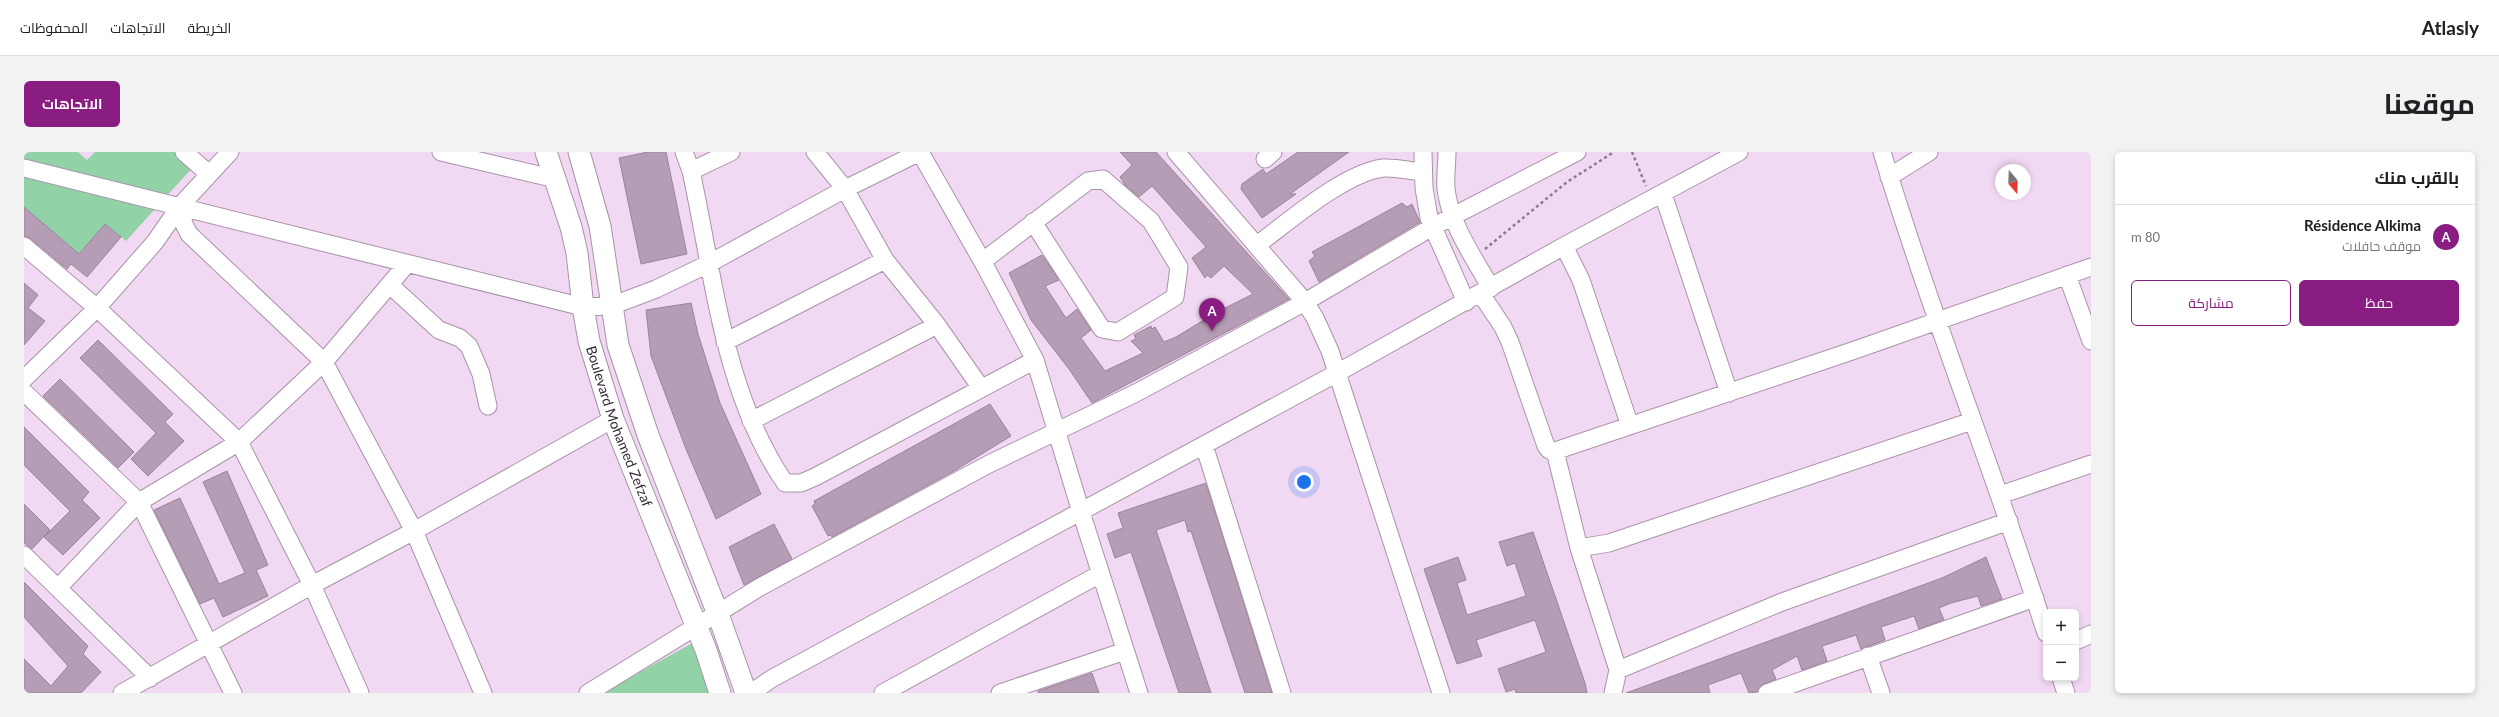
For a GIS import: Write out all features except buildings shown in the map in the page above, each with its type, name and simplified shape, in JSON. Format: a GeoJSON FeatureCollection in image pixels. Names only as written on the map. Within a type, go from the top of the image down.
{"type":"FeatureCollection","features":[{"type":"Feature","properties":{"kind":"main road","name":"Boulevard Mohamed Zefzaf"},"geometry":{"type":"LineString","coordinates":[[546,152],[556,179],[577,253],[583,307],[589,341],[613,419],[697,628],[720,693]]}},
{"type":"Feature","properties":{"kind":"main road","name":"Boulevard Mohamed Zefzaf"},"geometry":{"type":"LineString","coordinates":[[579,152],[600,226],[618,345],[633,391],[718,614],[746,693]]}},
{"type":"Feature","properties":{"kind":"street"},"geometry":{"type":"LineString","coordinates":[[184,152],[209,174]]}},
{"type":"Feature","properties":{"kind":"street"},"geometry":{"type":"LineString","coordinates":[[24,379],[97,308],[155,242],[180,206],[230,152]]}},
{"type":"Feature","properties":{"kind":"street"},"geometry":{"type":"LineString","coordinates":[[441,152],[556,179]]}},
{"type":"Feature","properties":{"kind":"street"},"geometry":{"type":"LineString","coordinates":[[684,152],[691,171],[725,342],[752,421],[773,465],[785,483],[794,484],[815,477],[1035,360]]}},
{"type":"Feature","properties":{"kind":"street"},"geometry":{"type":"LineString","coordinates":[[691,171],[731,152]]}},
{"type":"Feature","properties":{"kind":"street"},"geometry":{"type":"LineString","coordinates":[[815,152],[844,189],[885,260],[937,325],[981,388]]}},
{"type":"Feature","properties":{"kind":"street"},"geometry":{"type":"LineString","coordinates":[[24,168],[180,206],[406,265],[583,307],[611,306],[656,289],[710,263],[844,189],[920,152],[983,261],[1035,360],[1100,574],[1139,693]]}},
{"type":"Feature","properties":{"kind":"street"},"geometry":{"type":"LineString","coordinates":[[1176,152],[1305,302],[1322,332],[1338,373],[1441,693]]}},
{"type":"Feature","properties":{"kind":"street"},"geometry":{"type":"LineString","coordinates":[[1423,152],[1425,200],[1432,227],[1466,302]]}},
{"type":"Feature","properties":{"kind":"street"},"geometry":{"type":"LineString","coordinates":[[1447,152],[1446,189],[1454,216],[1475,259],[1486,291],[1503,327],[1546,446],[1549,450],[1555,451],[1729,393],[2091,267]]}},
{"type":"Feature","properties":{"kind":"street"},"geometry":{"type":"LineString","coordinates":[[588,693],[697,628],[760,587],[1056,431],[1136,393],[1305,302],[1432,227],[1577,152]]}},
{"type":"Feature","properties":{"kind":"street"},"geometry":{"type":"LineString","coordinates":[[751,693],[771,679],[1338,373],[1564,246],[1739,152]]}},
{"type":"Feature","properties":{"kind":"street"},"geometry":{"type":"LineString","coordinates":[[1882,152],[1937,321],[2009,520],[2043,623]]}},
{"type":"Feature","properties":{"kind":"street"},"geometry":{"type":"LineString","coordinates":[[1889,177],[1929,152]]}},
{"type":"Feature","properties":{"kind":"street"},"geometry":{"type":"LineString","coordinates":[[1257,245],[1319,199],[1368,172],[1383,168],[1423,172]]}},
{"type":"Feature","properties":{"kind":"street"},"geometry":{"type":"LineString","coordinates":[[983,261],[1034,222],[1088,181],[1103,179],[1151,221],[1179,267],[1175,297],[1118,332],[1102,329],[1034,222]]}},
{"type":"Feature","properties":{"kind":"street"},"geometry":{"type":"LineString","coordinates":[[1657,196],[1729,393]]}},
{"type":"Feature","properties":{"kind":"street"},"geometry":{"type":"LineString","coordinates":[[180,206],[184,224],[190,234],[324,362],[414,531],[483,693]]}},
{"type":"Feature","properties":{"kind":"street"},"geometry":{"type":"LineString","coordinates":[[24,246],[97,308],[239,442],[312,585],[360,693]]}},
{"type":"Feature","properties":{"kind":"street"},"geometry":{"type":"LineString","coordinates":[[1564,246],[1581,280],[1630,426]]}},
{"type":"Feature","properties":{"kind":"street"},"geometry":{"type":"LineString","coordinates":[[725,342],[885,260]]}},
{"type":"Feature","properties":{"kind":"street"},"geometry":{"type":"LineString","coordinates":[[58,588],[139,502],[239,442],[324,362],[406,265]]}},
{"type":"Feature","properties":{"kind":"street"},"geometry":{"type":"LineString","coordinates":[[2067,275],[2091,341]]}},
{"type":"Feature","properties":{"kind":"street"},"geometry":{"type":"LineString","coordinates":[[390,285],[439,330],[460,338],[469,346],[481,374],[488,406]]}},
{"type":"Feature","properties":{"kind":"street"},"geometry":{"type":"LineString","coordinates":[[752,421],[937,325]]}},
{"type":"Feature","properties":{"kind":"street"},"geometry":{"type":"LineString","coordinates":[[24,392],[139,502],[233,693]]}},
{"type":"Feature","properties":{"kind":"street"},"geometry":{"type":"LineString","coordinates":[[122,693],[312,585],[414,531],[613,419]]}},
{"type":"Feature","properties":{"kind":"street"},"geometry":{"type":"LineString","coordinates":[[1579,548],[1609,543],[1972,421]]}},
{"type":"Feature","properties":{"kind":"street"},"geometry":{"type":"LineString","coordinates":[[1204,445],[1282,693]]}},
{"type":"Feature","properties":{"kind":"street"},"geometry":{"type":"LineString","coordinates":[[1555,451],[1579,548],[1618,670],[1613,693]]}},
{"type":"Feature","properties":{"kind":"street"},"geometry":{"type":"LineString","coordinates":[[2000,495],[2091,464]]}},
{"type":"Feature","properties":{"kind":"street"},"geometry":{"type":"LineString","coordinates":[[1618,670],[1782,602],[2009,520]]}},
{"type":"Feature","properties":{"kind":"street"},"geometry":{"type":"LineString","coordinates":[[24,555],[150,678]]}},
{"type":"Feature","properties":{"kind":"street"},"geometry":{"type":"LineString","coordinates":[[883,693],[1100,574]]}},
{"type":"Feature","properties":{"kind":"street"},"geometry":{"type":"LineString","coordinates":[[1767,693],[2035,598]]}},
{"type":"Feature","properties":{"kind":"street"},"geometry":{"type":"LineString","coordinates":[[2079,640],[2091,634]]}},
{"type":"Feature","properties":{"kind":"street"},"geometry":{"type":"LineString","coordinates":[[1000,693],[1125,651]]}},
{"type":"Feature","properties":{"kind":"street"},"geometry":{"type":"LineString","coordinates":[[1868,656],[1881,693]]}},
{"type":"Feature","properties":{"kind":"street"},"geometry":{"type":"LineString","coordinates":[[2062,681],[2066,693]]}},
{"type":"Feature","properties":{"kind":"path"},"geometry":{"type":"LineString","coordinates":[[1475,259],[1567,182],[1614,152]]}},
{"type":"Feature","properties":{"kind":"path"},"geometry":{"type":"LineString","coordinates":[[1632,152],[1657,196]]}},
{"type":"Feature","properties":{"kind":"green space"},"geometry":{"type":"Polygon","coordinates":[[[24,152],[78,152],[87,160],[95,152],[177,152],[214,185],[193,167],[126,241],[105,224],[79,254],[24,207],[24,152]]]}},
{"type":"Feature","properties":{"kind":"green space"},"geometry":{"type":"Polygon","coordinates":[[[698,640],[717,693],[602,693],[698,640]]]}},
{"type":"Feature","properties":{"kind":"place","name":"Résidence Alkima"},"geometry":{"type":"Point","coordinates":[1212,331]}}]}
